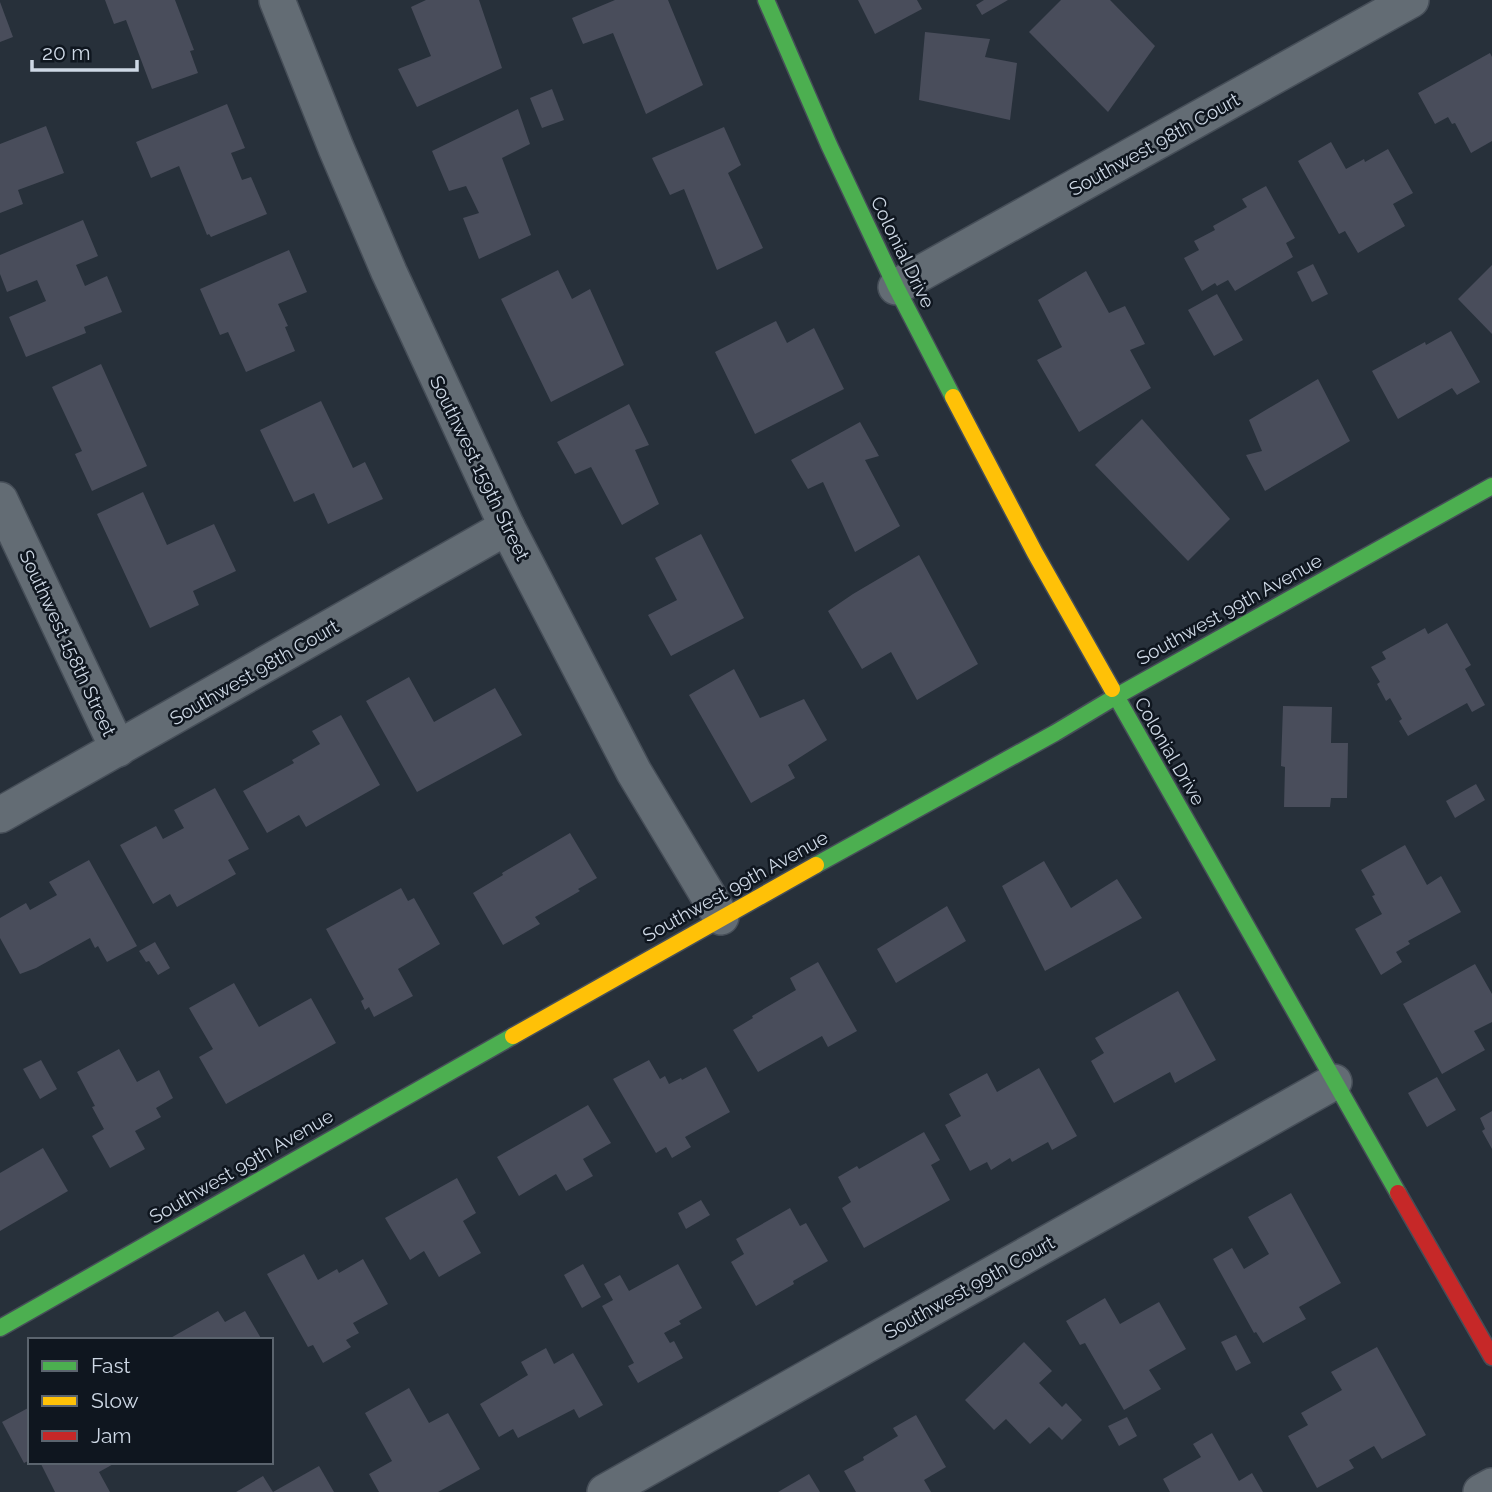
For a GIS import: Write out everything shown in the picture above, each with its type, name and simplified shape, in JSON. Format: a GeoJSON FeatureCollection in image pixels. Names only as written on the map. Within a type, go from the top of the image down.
{"type":"FeatureCollection","features":[{"type":"Feature","properties":{"kind":"street","name":"Southwest 159th Street"},"geometry":{"type":"LineString","coordinates":[[277,0],[327,128],[389,272],[507,527],[634,772],[721,917]]}},
{"type":"Feature","properties":{"kind":"street","name":"Colonial Drive"},"geometry":{"type":"LineString","coordinates":[[766,0],[829,145],[897,287],[1035,553],[1492,1357]]}},
{"type":"Feature","properties":{"kind":"street","name":"Southwest 98th Court"},"geometry":{"type":"LineString","coordinates":[[897,287],[1411,0]]}},
{"type":"Feature","properties":{"kind":"street","name":"Southwest 99th Avenue"},"geometry":{"type":"LineString","coordinates":[[0,1328],[721,917],[1043,739],[1492,485]]}},
{"type":"Feature","properties":{"kind":"street","name":"Southwest 158th Street"},"geometry":{"type":"LineString","coordinates":[[0,500],[118,749]]}},
{"type":"Feature","properties":{"kind":"street","name":"Southwest 98th Court"},"geometry":{"type":"LineString","coordinates":[[0,815],[507,527]]}},
{"type":"Feature","properties":{"kind":"street","name":"Southwest 99th Court"},"geometry":{"type":"LineString","coordinates":[[605,1492],[1334,1082]]}},
{"type":"Feature","properties":{"kind":"street"},"geometry":{"type":"LineString","coordinates":[[1481,1492],[1492,1486]]}},
{"type":"Feature","properties":{"kind":"building"},"geometry":{"type":"Polygon","coordinates":[[[105,0],[175,0],[194,50],[190,51],[198,73],[152,89],[126,20],[114,24],[105,0]]]}},
{"type":"Feature","properties":{"kind":"building"},"geometry":{"type":"Polygon","coordinates":[[[426,0],[479,0],[502,68],[417,107],[398,69],[431,56],[411,7],[426,0]]]}},
{"type":"Feature","properties":{"kind":"building"},"geometry":{"type":"Polygon","coordinates":[[[615,0],[668,0],[703,85],[646,114],[613,33],[583,44],[572,18],[615,0]]]}},
{"type":"Feature","properties":{"kind":"building"},"geometry":{"type":"Polygon","coordinates":[[[858,0],[917,0],[922,9],[875,34],[858,0]]]}},
{"type":"Feature","properties":{"kind":"building"},"geometry":{"type":"Polygon","coordinates":[[[984,0],[1008,0],[982,15],[976,5],[984,0]]]}},
{"type":"Feature","properties":{"kind":"building"},"geometry":{"type":"Polygon","coordinates":[[[1061,0],[1110,0],[1155,46],[1108,112],[1029,32],[1061,0]]]}},
{"type":"Feature","properties":{"kind":"building"},"geometry":{"type":"Polygon","coordinates":[[[0,2],[13,37],[0,42],[0,2]]]}},
{"type":"Feature","properties":{"kind":"building"},"geometry":{"type":"Polygon","coordinates":[[[925,32],[990,39],[985,57],[1017,63],[1010,120],[919,100],[925,32]]]}},
{"type":"Feature","properties":{"kind":"building"},"geometry":{"type":"Polygon","coordinates":[[[1490,53],[1492,141],[1471,153],[1455,123],[1452,124],[1448,117],[1435,124],[1418,93],[1490,53]]]}},
{"type":"Feature","properties":{"kind":"building"},"geometry":{"type":"Polygon","coordinates":[[[552,89],[564,120],[542,128],[530,98],[552,89]]]}},
{"type":"Feature","properties":{"kind":"building"},"geometry":{"type":"Polygon","coordinates":[[[227,104],[245,148],[231,153],[242,180],[251,177],[267,214],[211,237],[207,235],[179,166],[151,178],[136,142],[227,104]]]}},
{"type":"Feature","properties":{"kind":"building"},"geometry":{"type":"Polygon","coordinates":[[[518,109],[530,144],[502,158],[531,235],[479,259],[463,218],[479,213],[466,186],[449,191],[432,151],[518,109]]]}},
{"type":"Feature","properties":{"kind":"building"},"geometry":{"type":"Polygon","coordinates":[[[46,126],[64,173],[18,190],[23,204],[0,213],[0,144],[46,126]]]}},
{"type":"Feature","properties":{"kind":"building"},"geometry":{"type":"Polygon","coordinates":[[[724,127],[741,165],[728,173],[763,248],[717,270],[684,189],[670,195],[652,158],[724,127]]]}},
{"type":"Feature","properties":{"kind":"building"},"geometry":{"type":"Polygon","coordinates":[[[1331,142],[1346,169],[1388,149],[1413,193],[1393,204],[1405,226],[1358,253],[1345,231],[1339,234],[1298,161],[1331,142]]]}},
{"type":"Feature","properties":{"kind":"building"},"geometry":{"type":"Polygon","coordinates":[[[1266,186],[1295,238],[1286,243],[1293,257],[1235,291],[1228,280],[1217,286],[1215,283],[1202,291],[1184,258],[1199,250],[1194,241],[1215,230],[1213,226],[1247,207],[1242,199],[1266,186]]]}},
{"type":"Feature","properties":{"kind":"building"},"geometry":{"type":"Polygon","coordinates":[[[83,220],[98,256],[76,265],[85,286],[107,276],[122,312],[84,327],[86,333],[26,357],[9,317],[46,301],[37,280],[7,292],[0,274],[0,255],[83,220]]]}},
{"type":"Feature","properties":{"kind":"building"},"geometry":{"type":"Polygon","coordinates":[[[289,250],[307,292],[278,304],[295,351],[246,372],[228,332],[220,335],[200,289],[289,250]]]}},
{"type":"Feature","properties":{"kind":"building"},"geometry":{"type":"Polygon","coordinates":[[[1313,264],[1328,294],[1312,302],[1297,272],[1313,264]]]}},
{"type":"Feature","properties":{"kind":"building"},"geometry":{"type":"Polygon","coordinates":[[[1492,265],[1492,334],[1458,299],[1492,265]]]}},
{"type":"Feature","properties":{"kind":"building"},"geometry":{"type":"Polygon","coordinates":[[[558,270],[572,299],[590,289],[624,365],[551,402],[501,299],[558,270]]]}},
{"type":"Feature","properties":{"kind":"building"},"geometry":{"type":"Polygon","coordinates":[[[1086,271],[1109,313],[1125,306],[1145,344],[1130,350],[1151,388],[1079,432],[1037,360],[1062,347],[1038,300],[1086,271]]]}},
{"type":"Feature","properties":{"kind":"building"},"geometry":{"type":"Polygon","coordinates":[[[1217,294],[1243,340],[1214,356],[1188,310],[1217,294]]]}},
{"type":"Feature","properties":{"kind":"building"},"geometry":{"type":"Polygon","coordinates":[[[776,321],[787,343],[814,328],[844,389],[755,434],[715,352],[776,321]]]}},
{"type":"Feature","properties":{"kind":"building"},"geometry":{"type":"Polygon","coordinates":[[[1451,331],[1480,382],[1457,395],[1452,388],[1398,419],[1372,371],[1451,331]]]}},
{"type":"Feature","properties":{"kind":"building"},"geometry":{"type":"Polygon","coordinates":[[[101,364],[147,466],[92,491],[75,454],[82,451],[52,387],[101,364]]]}},
{"type":"Feature","properties":{"kind":"building"},"geometry":{"type":"Polygon","coordinates":[[[1318,379],[1350,441],[1265,491],[1246,455],[1262,451],[1249,420],[1318,379]]]}},
{"type":"Feature","properties":{"kind":"building"},"geometry":{"type":"Polygon","coordinates":[[[321,401],[353,468],[365,462],[383,499],[328,524],[314,493],[294,502],[260,430],[321,401]]]}},
{"type":"Feature","properties":{"kind":"building"},"geometry":{"type":"Polygon","coordinates":[[[629,404],[649,445],[635,450],[659,504],[622,525],[591,467],[575,474],[557,442],[629,404]]]}},
{"type":"Feature","properties":{"kind":"building"},"geometry":{"type":"Polygon","coordinates":[[[1142,419],[1230,519],[1188,561],[1095,465],[1142,419]]]}},
{"type":"Feature","properties":{"kind":"building"},"geometry":{"type":"Polygon","coordinates":[[[860,422],[879,456],[865,460],[900,526],[855,552],[823,482],[808,489],[791,460],[860,422]]]}},
{"type":"Feature","properties":{"kind":"building"},"geometry":{"type":"Polygon","coordinates":[[[143,492],[167,545],[214,524],[236,571],[193,591],[199,605],[150,628],[97,514],[143,492]]]}},
{"type":"Feature","properties":{"kind":"building"},"geometry":{"type":"Polygon","coordinates":[[[701,534],[744,618],[671,656],[648,615],[677,600],[655,558],[701,534]]]}},
{"type":"Feature","properties":{"kind":"building"},"geometry":{"type":"Polygon","coordinates":[[[919,555],[978,664],[917,700],[891,652],[862,669],[828,611],[919,555]]]}},
{"type":"Feature","properties":{"kind":"building"},"geometry":{"type":"Polygon","coordinates":[[[1447,623],[1471,665],[1465,669],[1485,705],[1472,712],[1467,703],[1408,736],[1390,698],[1386,701],[1377,684],[1380,682],[1371,667],[1386,659],[1382,652],[1425,628],[1428,634],[1447,623]]]}},
{"type":"Feature","properties":{"kind":"building"},"geometry":{"type":"Polygon","coordinates":[[[734,669],[760,718],[804,699],[827,740],[788,765],[795,778],[751,803],[689,695],[734,669]]]}},
{"type":"Feature","properties":{"kind":"building"},"geometry":{"type":"Polygon","coordinates":[[[409,677],[434,722],[495,688],[522,735],[417,792],[366,701],[409,677]]]}},
{"type":"Feature","properties":{"kind":"building"},"geometry":{"type":"Polygon","coordinates":[[[1283,706],[1332,707],[1331,743],[1348,743],[1347,798],[1331,798],[1330,807],[1284,807],[1285,767],[1281,766],[1283,706]]]}},
{"type":"Feature","properties":{"kind":"building"},"geometry":{"type":"Polygon","coordinates":[[[341,715],[380,785],[306,827],[299,815],[267,833],[243,791],[294,763],[292,760],[320,744],[312,731],[341,715]]]}},
{"type":"Feature","properties":{"kind":"building"},"geometry":{"type":"Polygon","coordinates":[[[1476,784],[1485,800],[1455,818],[1446,801],[1476,784]]]}},
{"type":"Feature","properties":{"kind":"building"},"geometry":{"type":"Polygon","coordinates":[[[215,788],[249,849],[228,860],[236,874],[177,907],[170,894],[153,904],[120,845],[156,826],[163,839],[184,828],[174,810],[215,788]]]}},
{"type":"Feature","properties":{"kind":"building"},"geometry":{"type":"Polygon","coordinates":[[[570,833],[597,878],[535,917],[540,924],[503,945],[473,893],[570,833]]]}},
{"type":"Feature","properties":{"kind":"building"},"geometry":{"type":"Polygon","coordinates":[[[1405,845],[1427,885],[1441,876],[1461,912],[1408,941],[1410,944],[1396,952],[1402,962],[1381,975],[1355,929],[1382,914],[1361,870],[1405,845]]]}},
{"type":"Feature","properties":{"kind":"building"},"geometry":{"type":"Polygon","coordinates":[[[89,860],[137,946],[107,962],[90,938],[20,974],[0,938],[0,918],[26,903],[30,910],[57,895],[49,882],[89,860]]]}},
{"type":"Feature","properties":{"kind":"building"},"geometry":{"type":"Polygon","coordinates":[[[1044,861],[1071,908],[1117,879],[1142,918],[1045,971],[1002,886],[1044,861]]]}},
{"type":"Feature","properties":{"kind":"building"},"geometry":{"type":"Polygon","coordinates":[[[401,888],[408,901],[414,898],[440,944],[398,969],[413,996],[374,1017],[369,1007],[365,1010],[361,1001],[364,999],[326,929],[401,888]]]}},
{"type":"Feature","properties":{"kind":"building"},"geometry":{"type":"Polygon","coordinates":[[[947,906],[966,941],[896,983],[877,949],[947,906]]]}},
{"type":"Feature","properties":{"kind":"building"},"geometry":{"type":"Polygon","coordinates":[[[155,942],[170,968],[158,975],[139,951],[155,942]]]}},
{"type":"Feature","properties":{"kind":"building"},"geometry":{"type":"Polygon","coordinates":[[[818,962],[857,1031],[828,1047],[822,1036],[758,1072],[733,1030],[796,990],[790,978],[818,962]]]}},
{"type":"Feature","properties":{"kind":"building"},"geometry":{"type":"Polygon","coordinates":[[[1475,964],[1492,994],[1492,1022],[1474,1031],[1485,1050],[1442,1074],[1403,1004],[1475,964]]]}},
{"type":"Feature","properties":{"kind":"building"},"geometry":{"type":"Polygon","coordinates":[[[234,983],[259,1027],[311,998],[336,1043],[226,1104],[199,1057],[213,1049],[189,1008],[234,983]]]}},
{"type":"Feature","properties":{"kind":"building"},"geometry":{"type":"Polygon","coordinates":[[[1178,991],[1216,1060],[1175,1083],[1170,1072],[1114,1103],[1091,1061],[1104,1053],[1095,1038],[1178,991]]]}},
{"type":"Feature","properties":{"kind":"building"},"geometry":{"type":"Polygon","coordinates":[[[119,1049],[137,1082],[159,1070],[173,1098],[156,1108],[161,1117],[135,1131],[145,1149],[110,1168],[92,1136],[104,1129],[77,1072],[119,1049]]]}},
{"type":"Feature","properties":{"kind":"building"},"geometry":{"type":"Polygon","coordinates":[[[41,1060],[57,1089],[40,1099],[23,1069],[41,1060]]]}},
{"type":"Feature","properties":{"kind":"building"},"geometry":{"type":"Polygon","coordinates":[[[649,1060],[660,1079],[665,1076],[669,1084],[706,1067],[730,1112],[685,1137],[691,1147],[672,1158],[666,1147],[656,1153],[613,1079],[649,1060]]]}},
{"type":"Feature","properties":{"kind":"building"},"geometry":{"type":"Polygon","coordinates":[[[1039,1068],[1077,1136],[1052,1150],[1048,1142],[1012,1162],[1010,1158],[991,1170],[987,1162],[970,1171],[945,1125],[961,1116],[949,1094],[987,1073],[997,1092],[1039,1068]]]}},
{"type":"Feature","properties":{"kind":"building"},"geometry":{"type":"Polygon","coordinates":[[[1437,1077],[1456,1110],[1427,1127],[1408,1093],[1437,1077]]]}},
{"type":"Feature","properties":{"kind":"building"},"geometry":{"type":"Polygon","coordinates":[[[588,1105],[611,1143],[583,1159],[593,1176],[566,1191],[556,1174],[519,1196],[497,1157],[588,1105]]]}},
{"type":"Feature","properties":{"kind":"building"},"geometry":{"type":"Polygon","coordinates":[[[1492,1111],[1492,1149],[1482,1131],[1485,1129],[1480,1118],[1492,1111]]]}},
{"type":"Feature","properties":{"kind":"building"},"geometry":{"type":"Polygon","coordinates":[[[924,1132],[940,1160],[931,1165],[950,1200],[864,1248],[842,1208],[851,1202],[838,1177],[857,1166],[859,1169],[924,1132]]]}},
{"type":"Feature","properties":{"kind":"building"},"geometry":{"type":"Polygon","coordinates":[[[43,1148],[68,1191],[0,1231],[0,1173],[43,1148]]]}},
{"type":"Feature","properties":{"kind":"building"},"geometry":{"type":"Polygon","coordinates":[[[457,1178],[476,1213],[463,1221],[481,1253],[439,1277],[424,1251],[410,1260],[385,1218],[457,1178]]]}},
{"type":"Feature","properties":{"kind":"building"},"geometry":{"type":"Polygon","coordinates":[[[1291,1193],[1341,1283],[1299,1307],[1306,1319],[1263,1343],[1256,1332],[1254,1333],[1213,1259],[1232,1248],[1244,1269],[1269,1254],[1248,1217],[1291,1193]]]}},
{"type":"Feature","properties":{"kind":"building"},"geometry":{"type":"Polygon","coordinates":[[[701,1200],[710,1215],[686,1229],[678,1213],[701,1200]]]}},
{"type":"Feature","properties":{"kind":"building"},"geometry":{"type":"Polygon","coordinates":[[[790,1208],[800,1226],[806,1223],[828,1261],[756,1306],[731,1262],[744,1254],[736,1239],[790,1208]]]}},
{"type":"Feature","properties":{"kind":"building"},"geometry":{"type":"Polygon","coordinates":[[[304,1254],[318,1280],[337,1269],[339,1273],[363,1259],[388,1304],[353,1323],[359,1333],[346,1340],[351,1347],[323,1363],[313,1345],[308,1347],[267,1274],[304,1254]]]}},
{"type":"Feature","properties":{"kind":"building"},"geometry":{"type":"Polygon","coordinates":[[[583,1264],[601,1297],[582,1308],[564,1275],[583,1264]]]}},
{"type":"Feature","properties":{"kind":"building"},"geometry":{"type":"Polygon","coordinates":[[[678,1264],[702,1308],[664,1333],[670,1343],[674,1341],[683,1358],[638,1383],[628,1366],[634,1363],[602,1306],[613,1300],[604,1284],[620,1275],[629,1291],[678,1264]]]}},
{"type":"Feature","properties":{"kind":"building"},"geometry":{"type":"Polygon","coordinates":[[[1105,1298],[1120,1324],[1159,1302],[1186,1349],[1149,1370],[1161,1389],[1124,1410],[1085,1343],[1080,1345],[1066,1321],[1105,1298]]]}},
{"type":"Feature","properties":{"kind":"building"},"geometry":{"type":"Polygon","coordinates":[[[218,1311],[225,1322],[245,1311],[261,1338],[171,1338],[218,1311]]]}},
{"type":"Feature","properties":{"kind":"building"},"geometry":{"type":"Polygon","coordinates":[[[1236,1335],[1251,1363],[1236,1371],[1221,1342],[1236,1335]]]}},
{"type":"Feature","properties":{"kind":"building"},"geometry":{"type":"Polygon","coordinates":[[[1024,1342],[1052,1371],[1039,1383],[1062,1407],[1066,1403],[1082,1420],[1062,1440],[1049,1427],[1030,1444],[1006,1419],[994,1430],[965,1400],[1024,1342]]]}},
{"type":"Feature","properties":{"kind":"building"},"geometry":{"type":"Polygon","coordinates":[[[1377,1347],[1426,1435],[1382,1459],[1374,1446],[1349,1460],[1354,1468],[1317,1488],[1288,1436],[1308,1425],[1301,1413],[1342,1390],[1331,1372],[1377,1347]]]}},
{"type":"Feature","properties":{"kind":"building"},"geometry":{"type":"Polygon","coordinates":[[[546,1348],[554,1364],[573,1353],[603,1405],[579,1418],[574,1409],[518,1438],[513,1429],[499,1437],[480,1404],[528,1375],[521,1362],[546,1348]]]}},
{"type":"Feature","properties":{"kind":"building"},"geometry":{"type":"Polygon","coordinates":[[[409,1388],[429,1423],[448,1413],[480,1469],[438,1492],[379,1492],[369,1474],[392,1461],[365,1413],[409,1388]]]}},
{"type":"Feature","properties":{"kind":"building"},"geometry":{"type":"Polygon","coordinates":[[[28,1408],[28,1461],[24,1463],[2,1422],[28,1408]]]}},
{"type":"Feature","properties":{"kind":"building"},"geometry":{"type":"Polygon","coordinates":[[[916,1415],[946,1467],[924,1480],[931,1492],[856,1492],[844,1471],[898,1436],[893,1428],[916,1415]]]}},
{"type":"Feature","properties":{"kind":"building"},"geometry":{"type":"Polygon","coordinates":[[[1127,1417],[1137,1436],[1119,1446],[1108,1426],[1127,1417]]]}},
{"type":"Feature","properties":{"kind":"building"},"geometry":{"type":"Polygon","coordinates":[[[1212,1433],[1239,1481],[1252,1473],[1263,1492],[1170,1492],[1163,1479],[1201,1457],[1193,1444],[1212,1433]]]}},
{"type":"Feature","properties":{"kind":"building"},"geometry":{"type":"Polygon","coordinates":[[[41,1464],[113,1464],[99,1472],[110,1492],[55,1492],[41,1464]]]}},
{"type":"Feature","properties":{"kind":"building"},"geometry":{"type":"Polygon","coordinates":[[[319,1466],[334,1492],[273,1492],[319,1466]]]}},
{"type":"Feature","properties":{"kind":"building"},"geometry":{"type":"Polygon","coordinates":[[[809,1474],[820,1492],[778,1492],[809,1474]]]}},
{"type":"Feature","properties":{"kind":"building"},"geometry":{"type":"Polygon","coordinates":[[[263,1476],[273,1492],[236,1492],[263,1476]]]}},
{"type":"Feature","properties":{"kind":"traffic: fast"},"geometry":{"type":"LineString","coordinates":[[766,0],[829,145],[896,287],[953,397]]}},
{"type":"Feature","properties":{"kind":"traffic: fast"},"geometry":{"type":"LineString","coordinates":[[816,865],[1492,486]]}},
{"type":"Feature","properties":{"kind":"traffic: fast"},"geometry":{"type":"LineString","coordinates":[[1112,689],[1398,1193]]}},
{"type":"Feature","properties":{"kind":"traffic: fast"},"geometry":{"type":"LineString","coordinates":[[0,1328],[513,1036]]}},
{"type":"Feature","properties":{"kind":"traffic: slow"},"geometry":{"type":"LineString","coordinates":[[953,397],[1035,553],[1112,689]]}},
{"type":"Feature","properties":{"kind":"traffic: slow"},"geometry":{"type":"LineString","coordinates":[[513,1036],[816,865]]}},
{"type":"Feature","properties":{"kind":"traffic: jam"},"geometry":{"type":"LineString","coordinates":[[1398,1193],[1492,1357]]}}]}
